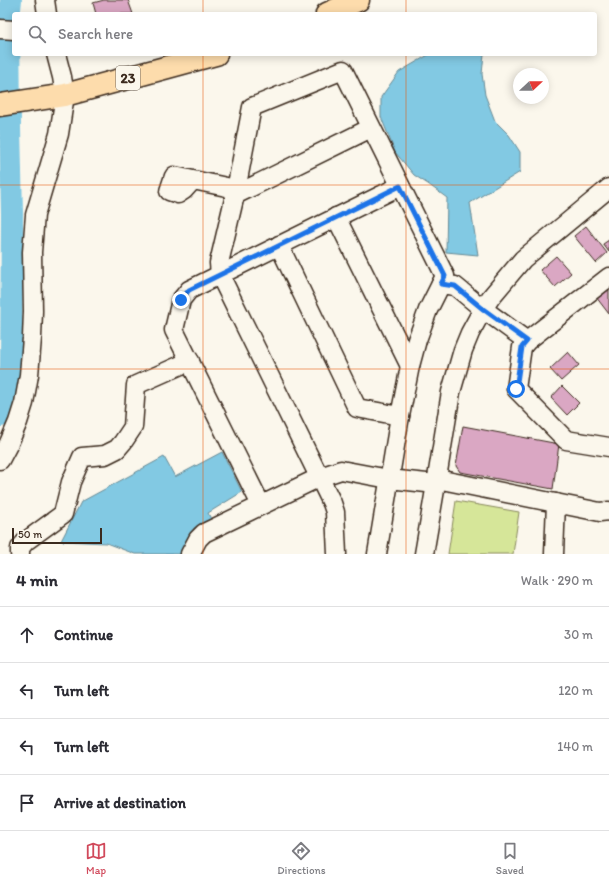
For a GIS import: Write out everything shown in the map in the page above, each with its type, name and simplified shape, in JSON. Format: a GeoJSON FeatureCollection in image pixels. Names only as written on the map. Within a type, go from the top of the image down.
{"type":"FeatureCollection","features":[{"type":"Feature","properties":{"kind":"highway"},"geometry":{"type":"LineString","coordinates":[[331,12],[358,0]]}},
{"type":"Feature","properties":{"kind":"highway","name":"23"},"geometry":{"type":"LineString","coordinates":[[0,105],[65,96],[209,56]]}},
{"type":"Feature","properties":{"kind":"street"},"geometry":{"type":"LineString","coordinates":[[45,0],[47,12]]}},
{"type":"Feature","properties":{"kind":"street"},"geometry":{"type":"LineString","coordinates":[[0,29],[12,30]]}},
{"type":"Feature","properties":{"kind":"street"},"geometry":{"type":"LineString","coordinates":[[0,460],[18,422],[27,391],[32,338],[32,252],[35,215],[59,134],[65,96],[57,56]]}},
{"type":"Feature","properties":{"kind":"street"},"geometry":{"type":"LineString","coordinates":[[337,554],[335,512],[332,503],[220,275],[219,263],[236,192],[252,107],[343,70],[445,276],[428,310],[417,340],[410,366],[400,416],[377,554]]}},
{"type":"Feature","properties":{"kind":"street"},"geometry":{"type":"LineString","coordinates":[[193,180],[236,192],[371,128]]}},
{"type":"Feature","properties":{"kind":"street"},"geometry":{"type":"LineString","coordinates":[[261,505],[174,330],[181,300],[189,290],[400,186]]}},
{"type":"Feature","properties":{"kind":"street"},"geometry":{"type":"LineString","coordinates":[[424,554],[448,408],[462,350],[470,332],[491,297],[523,259],[609,188]]}},
{"type":"Feature","properties":{"kind":"street"},"geometry":{"type":"LineString","coordinates":[[336,217],[410,366]]}},
{"type":"Feature","properties":{"kind":"street"},"geometry":{"type":"LineString","coordinates":[[279,245],[357,408],[400,416]]}},
{"type":"Feature","properties":{"kind":"street"},"geometry":{"type":"LineString","coordinates":[[609,277],[527,341],[522,347],[516,389],[566,440],[609,447]]}},
{"type":"Feature","properties":{"kind":"street"},"geometry":{"type":"LineString","coordinates":[[441,284],[455,286],[483,309],[527,341]]}},
{"type":"Feature","properties":{"kind":"street"},"geometry":{"type":"LineString","coordinates":[[20,551],[26,541],[63,514],[71,482],[82,457],[105,455],[112,452],[117,449],[128,436],[133,427],[136,385],[190,361]]}},
{"type":"Feature","properties":{"kind":"street"},"geometry":{"type":"LineString","coordinates":[[190,554],[198,539],[204,533],[320,477],[341,470],[389,479],[437,482],[600,512],[609,511]]}},
{"type":"Feature","properties":{"kind":"street"},"geometry":{"type":"LineString","coordinates":[[554,554],[556,503]]}},
{"type":"Feature","properties":{"kind":"green space"},"geometry":{"type":"Polygon","coordinates":[[[456,501],[519,512],[513,554],[448,554],[456,501]]]}},
{"type":"Feature","properties":{"kind":"water"},"geometry":{"type":"Polygon","coordinates":[[[427,56],[484,56],[482,74],[485,95],[495,121],[509,135],[520,152],[520,172],[470,203],[478,255],[446,252],[447,198],[414,175],[395,152],[381,117],[381,97],[399,72],[427,56]]]}},
{"type":"Feature","properties":{"kind":"water"},"geometry":{"type":"Polygon","coordinates":[[[222,452],[242,492],[208,513],[211,519],[194,528],[181,554],[135,554],[106,543],[61,541],[81,502],[164,457],[175,477],[222,452]]]}},
{"type":"Feature","properties":{"kind":"building"},"geometry":{"type":"Polygon","coordinates":[[[104,0],[128,0],[132,12],[95,12],[93,3],[104,0]]]}},
{"type":"Feature","properties":{"kind":"building"},"geometry":{"type":"Polygon","coordinates":[[[586,226],[607,253],[596,263],[574,236],[586,226]]]}},
{"type":"Feature","properties":{"kind":"building"},"geometry":{"type":"Polygon","coordinates":[[[609,240],[609,252],[603,244],[609,240]]]}},
{"type":"Feature","properties":{"kind":"building"},"geometry":{"type":"Polygon","coordinates":[[[556,256],[571,273],[555,287],[540,270],[556,256]]]}},
{"type":"Feature","properties":{"kind":"building"},"geometry":{"type":"Polygon","coordinates":[[[609,287],[609,314],[596,297],[609,287]]]}},
{"type":"Feature","properties":{"kind":"building"},"geometry":{"type":"Polygon","coordinates":[[[568,352],[579,365],[561,381],[550,369],[568,352]]]}},
{"type":"Feature","properties":{"kind":"building"},"geometry":{"type":"Polygon","coordinates":[[[562,386],[579,403],[567,415],[551,398],[562,386]]]}},
{"type":"Feature","properties":{"kind":"building"},"geometry":{"type":"Polygon","coordinates":[[[463,426],[559,444],[553,489],[460,472],[456,466],[463,426]]]}},
{"type":"Feature","properties":{"kind":"waterway"},"geometry":{"type":"LineString","coordinates":[[0,416],[3,410],[11,366],[12,214],[9,18],[11,0]]}},
{"type":"Feature","properties":{"kind":"route"},"geometry":{"type":"LineString","coordinates":[[181,300],[189,290],[400,186],[445,276],[441,284],[455,286],[483,309],[527,341],[522,347],[516,389]]}}]}
